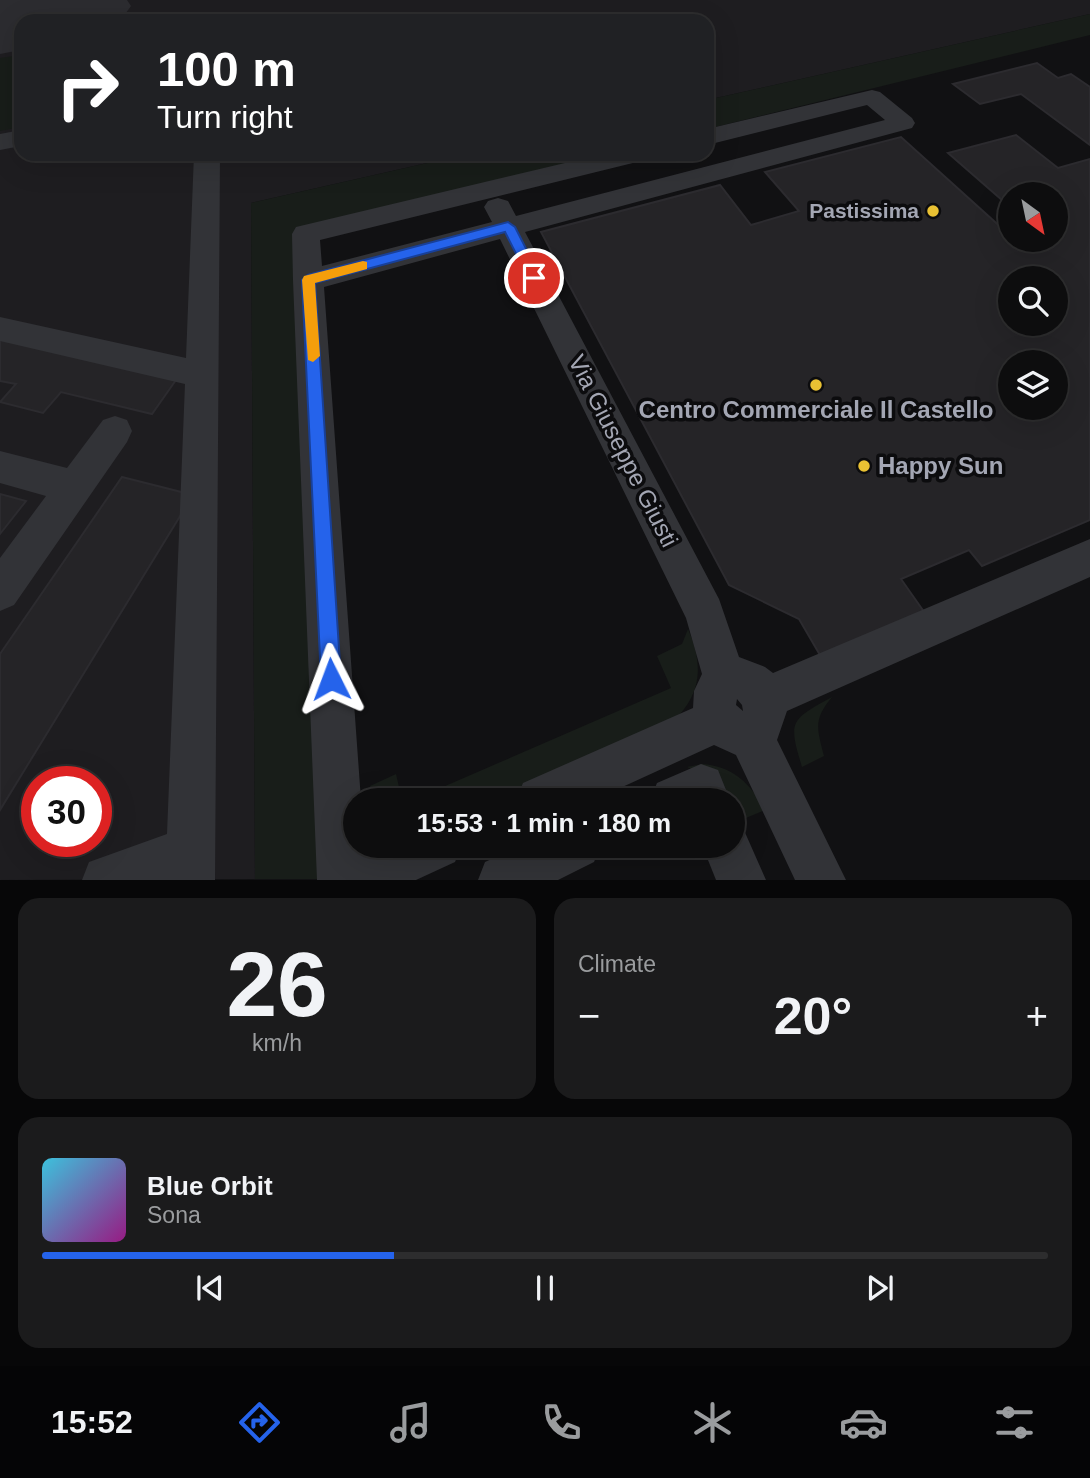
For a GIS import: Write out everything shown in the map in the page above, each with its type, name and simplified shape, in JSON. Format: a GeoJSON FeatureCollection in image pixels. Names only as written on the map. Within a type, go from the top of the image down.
{"type":"FeatureCollection","features":[{"type":"Feature","properties":{"kind":"street"},"geometry":{"type":"LineString","coordinates":[[308,280],[903,123],[872,97],[714,135]]}},
{"type":"Feature","properties":{"kind":"street"},"geometry":{"type":"LineString","coordinates":[[714,158],[724,170]]}},
{"type":"Feature","properties":{"kind":"street"},"geometry":{"type":"LineString","coordinates":[[107,880],[191,865],[207,161]]}},
{"type":"Feature","properties":{"kind":"street"},"geometry":{"type":"LineString","coordinates":[[342,880],[306,234],[607,161]]}},
{"type":"Feature","properties":{"kind":"street","name":"Via Giuseppe Giusti"},"geometry":{"type":"LineString","coordinates":[[489,190],[705,613],[739,708],[821,880]]}},
{"type":"Feature","properties":{"kind":"street"},"geometry":{"type":"LineString","coordinates":[[0,329],[203,375]]}},
{"type":"Feature","properties":{"kind":"street"},"geometry":{"type":"LineString","coordinates":[[0,591],[116,431]]}},
{"type":"Feature","properties":{"kind":"street"},"geometry":{"type":"LineString","coordinates":[[0,467],[75,487]]}},
{"type":"Feature","properties":{"kind":"street"},"geometry":{"type":"LineString","coordinates":[[603,787],[739,708],[1090,558]]}},
{"type":"Feature","properties":{"kind":"street"},"geometry":{"type":"LineString","coordinates":[[357,880],[408,858]]}},
{"type":"Feature","properties":{"kind":"street"},"geometry":{"type":"LineString","coordinates":[[516,864],[535,858]]}},
{"type":"Feature","properties":{"kind":"street"},"geometry":{"type":"LineString","coordinates":[[732,858],[741,880]]}},
{"type":"Feature","properties":{"kind":"shaded area"},"geometry":{"type":"Polygon","coordinates":[[[0,0],[1090,0],[1090,14],[714,98],[714,14],[14,14],[14,161],[436,161],[251,203],[255,879],[0,880],[0,0]]]}},
{"type":"Feature","properties":{"kind":"shaded area"},"geometry":{"type":"Polygon","coordinates":[[[1090,14],[1090,35],[714,127],[714,98],[1090,14]]]}},
{"type":"Feature","properties":{"kind":"shaded area"},"geometry":{"type":"Polygon","coordinates":[[[14,56],[14,128],[0,131],[0,58],[14,56]]]}},
{"type":"Feature","properties":{"kind":"shaded area"},"geometry":{"type":"Polygon","coordinates":[[[436,161],[576,161],[295,230],[326,879],[255,879],[251,203],[436,161]]]}},
{"type":"Feature","properties":{"kind":"shaded area"},"geometry":{"type":"Polygon","coordinates":[[[688,629],[697,658],[696,684],[685,707],[664,729],[533,788],[441,788],[671,688],[657,656],[682,644],[688,629]]]}},
{"type":"Feature","properties":{"kind":"shaded area"},"geometry":{"type":"Polygon","coordinates":[[[832,697],[819,718],[818,725],[824,756],[802,767],[795,740],[796,723],[808,711],[832,697]]]}},
{"type":"Feature","properties":{"kind":"shaded area"},"geometry":{"type":"Polygon","coordinates":[[[702,764],[723,768],[740,778],[754,792],[765,810],[745,818],[745,788],[723,788],[709,776],[687,767],[702,764]]]}},
{"type":"Feature","properties":{"kind":"shaded area"},"geometry":{"type":"Polygon","coordinates":[[[396,774],[399,788],[370,788],[396,774]]]}},
{"type":"Feature","properties":{"kind":"building"},"geometry":{"type":"Polygon","coordinates":[[[1037,63],[1058,78],[1071,74],[1090,87],[1090,145],[1021,94],[980,104],[953,84],[1037,63]]]}},
{"type":"Feature","properties":{"kind":"building","name":"Centro Commerciale Il Castello"},"geometry":{"type":"Polygon","coordinates":[[[1016,135],[1058,168],[1090,159],[1090,520],[982,566],[969,550],[901,579],[927,616],[824,662],[799,619],[729,585],[541,232],[720,185],[751,225],[799,211],[765,172],[901,137],[998,225],[998,252],[1068,252],[1068,182],[998,182],[998,197],[948,153],[1016,135]]]}},
{"type":"Feature","properties":{"kind":"building"},"geometry":{"type":"Polygon","coordinates":[[[0,339],[176,380],[152,414],[61,392],[43,413],[0,402],[16,384],[0,381],[0,339]]]}},
{"type":"Feature","properties":{"kind":"building"},"geometry":{"type":"Polygon","coordinates":[[[122,477],[193,495],[27,766],[21,766],[21,776],[0,810],[0,654],[122,477]]]}},
{"type":"Feature","properties":{"kind":"building"},"geometry":{"type":"Polygon","coordinates":[[[0,494],[26,501],[0,534],[0,494]]]}},
{"type":"Feature","properties":{"kind":"runway"},"geometry":{"type":"LineString","coordinates":[[24,14],[72,6]]}},
{"type":"Feature","properties":{"kind":"runway"},"geometry":{"type":"LineString","coordinates":[[0,18],[14,16]]}},
{"type":"Feature","properties":{"kind":"slow traffic"},"geometry":{"type":"LineString","coordinates":[[313,356],[308,280],[363,265]]}},
{"type":"Feature","properties":{"kind":"place","name":"Pastissima"},"geometry":{"type":"Point","coordinates":[933,211]}},
{"type":"Feature","properties":{"kind":"place","name":"Centro Commerciale Il Castello"},"geometry":{"type":"Point","coordinates":[816,385]}},
{"type":"Feature","properties":{"kind":"place","name":"Happy Sun"},"geometry":{"type":"Point","coordinates":[864,466]}},
{"type":"Feature","properties":{"kind":"route"},"geometry":{"type":"LineString","coordinates":[[331,679],[308,280],[508,227],[534,278]]}}]}
